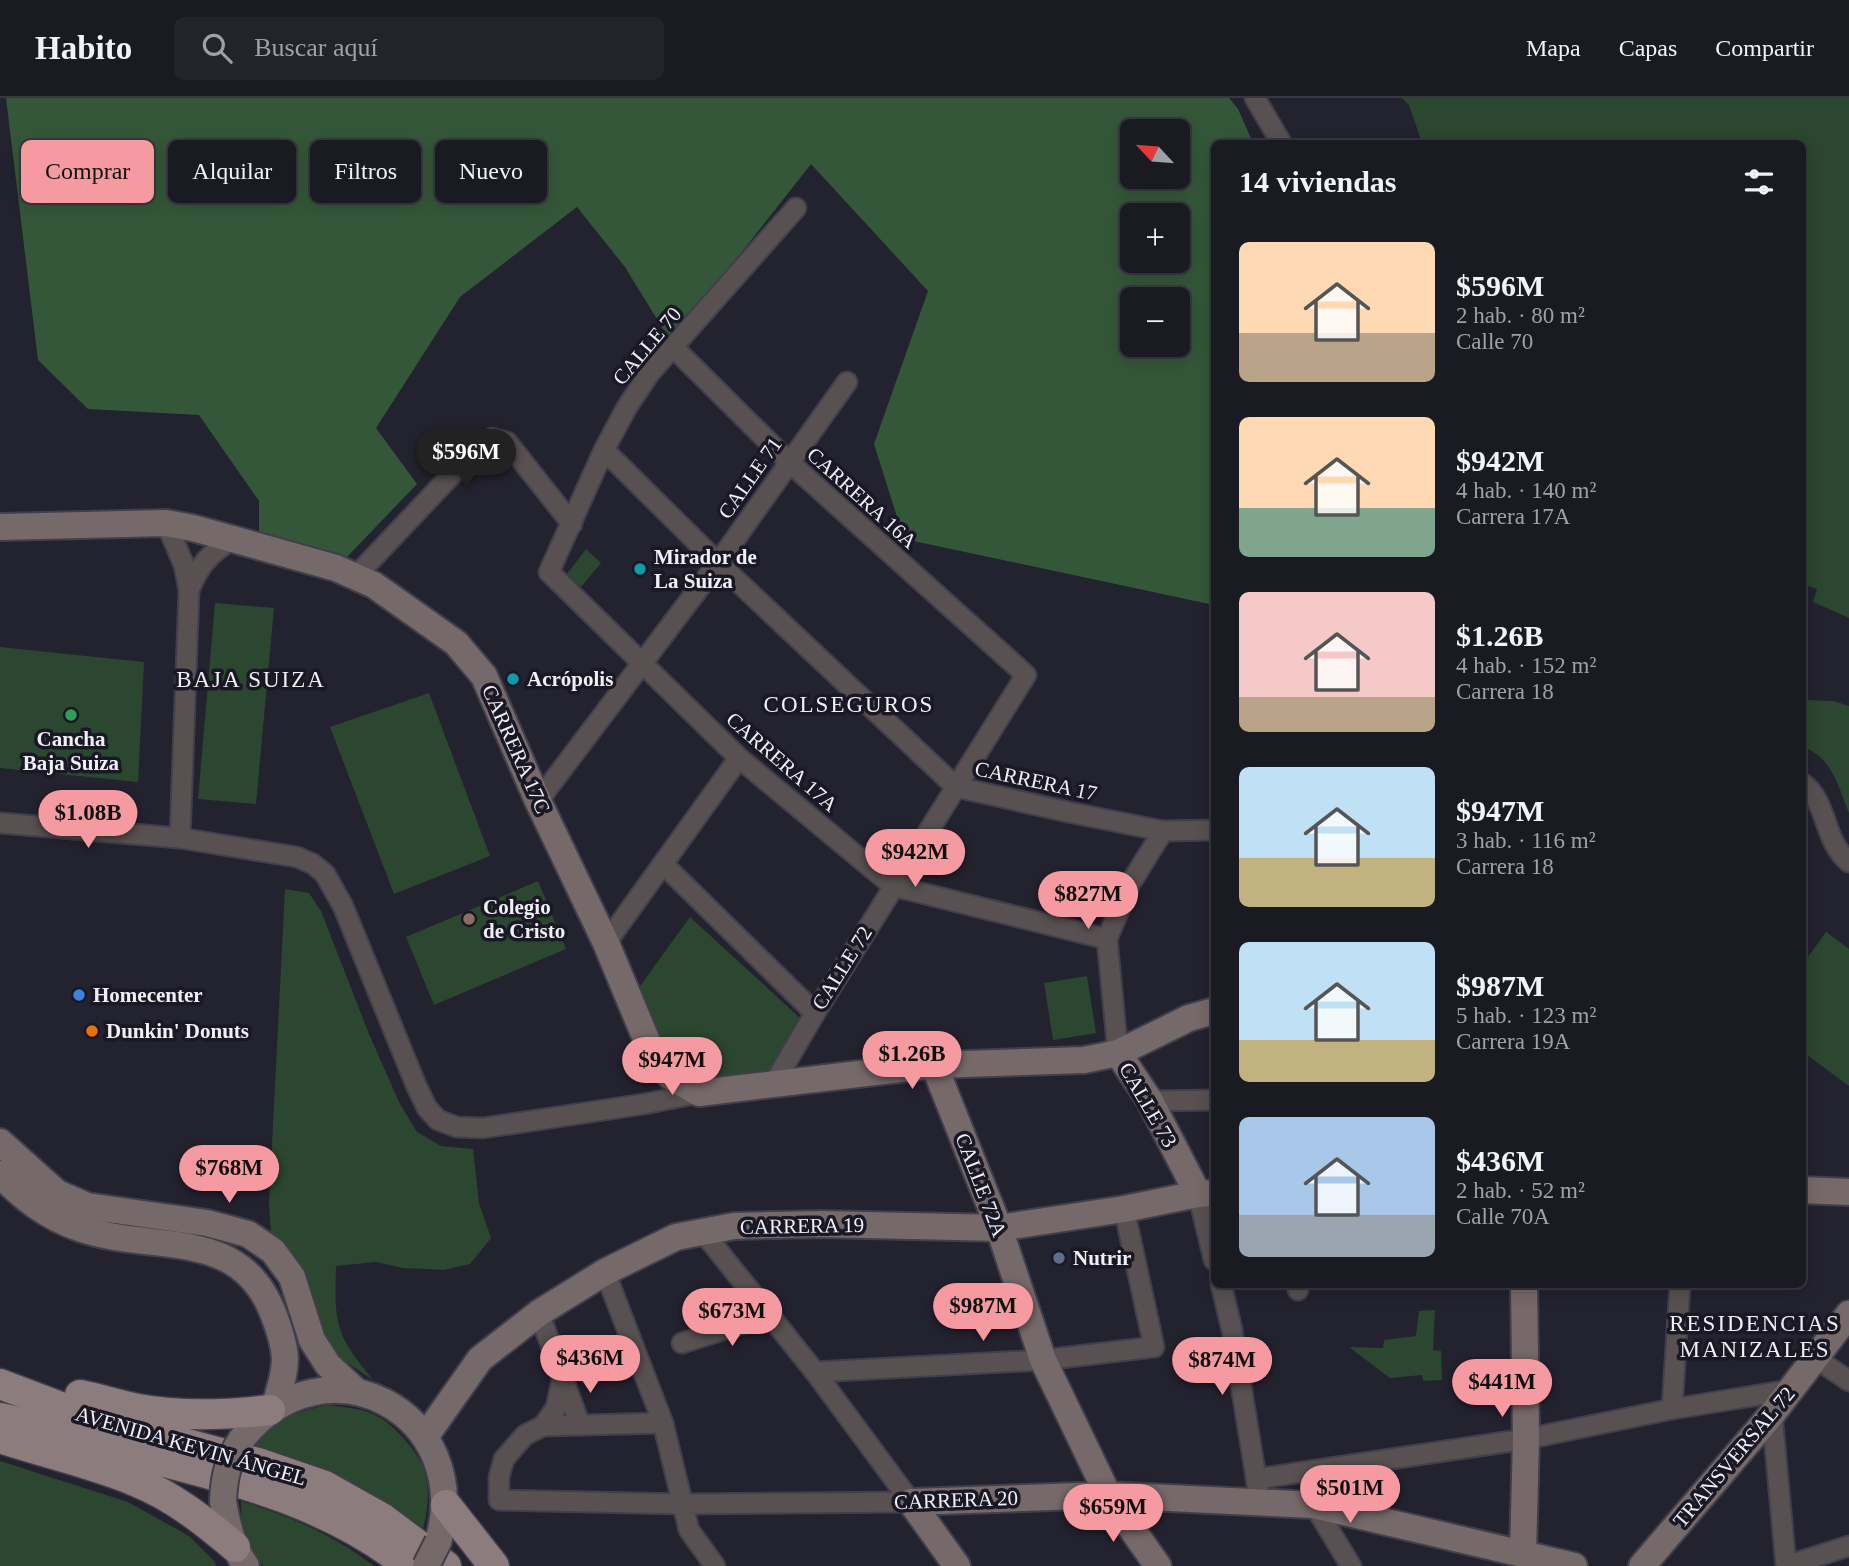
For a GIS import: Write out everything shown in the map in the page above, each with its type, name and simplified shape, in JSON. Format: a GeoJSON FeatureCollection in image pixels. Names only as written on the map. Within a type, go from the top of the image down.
{"type":"FeatureCollection","features":[{"type":"Feature","properties":{"kind":"main road"},"geometry":{"type":"LineString","coordinates":[[0,1381],[140,1409],[193,1414],[239,1414],[272,1408]]}},
{"type":"Feature","properties":{"kind":"main road","name":"AVENIDA KEVIN ÁNGEL"},"geometry":{"type":"LineString","coordinates":[[0,1381],[87,1417],[258,1463],[325,1486],[442,1554]]}},
{"type":"Feature","properties":{"kind":"main road","name":"AVENIDA KEVIN ÁNGEL"},"geometry":{"type":"LineString","coordinates":[[0,1418],[256,1488],[336,1519],[408,1566]]}},
{"type":"Feature","properties":{"kind":"main road"},"geometry":{"type":"LineString","coordinates":[[0,1438],[136,1481],[200,1518],[239,1559]]}},
{"type":"Feature","properties":{"kind":"main road"},"geometry":{"type":"LineString","coordinates":[[446,1505],[494,1566]]}},
{"type":"Feature","properties":{"kind":"street"},"geometry":{"type":"LineString","coordinates":[[1255,98],[1280,140]]}},
{"type":"Feature","properties":{"kind":"street","name":"CALLE 70"},"geometry":{"type":"LineString","coordinates":[[549,572],[604,450],[627,407],[649,374],[796,208]]}},
{"type":"Feature","properties":{"kind":"street","name":"CARRERA 16A"},"geometry":{"type":"LineString","coordinates":[[674,348],[789,462],[1026,675]]}},
{"type":"Feature","properties":{"kind":"street","name":"CALLE 71"},"geometry":{"type":"LineString","coordinates":[[538,801],[718,563],[847,382]]}},
{"type":"Feature","properties":{"kind":"street"},"geometry":{"type":"LineString","coordinates":[[355,576],[477,448],[492,438],[507,442],[572,524]]}},
{"type":"Feature","properties":{"kind":"street","name":"CARRERA 17"},"geometry":{"type":"LineString","coordinates":[[604,450],[718,563],[956,787],[1068,813],[1163,831],[1211,830]]}},
{"type":"Feature","properties":{"kind":"street"},"geometry":{"type":"LineString","coordinates":[[166,523],[184,565],[189,590],[180,838]]}},
{"type":"Feature","properties":{"kind":"street","name":"CARRERA 17C"},"geometry":{"type":"LineString","coordinates":[[0,527],[166,523],[233,539],[336,568],[355,576],[374,585],[456,643],[484,677],[538,801],[606,943],[649,1046],[670,1076],[699,1093]]}},
{"type":"Feature","properties":{"kind":"street"},"geometry":{"type":"LineString","coordinates":[[189,590],[198,569],[214,551],[233,539]]}},
{"type":"Feature","properties":{"kind":"street","name":"CARRERA 17A"},"geometry":{"type":"LineString","coordinates":[[549,572],[739,758],[893,886],[1107,939]]}},
{"type":"Feature","properties":{"kind":"street","name":"CALLE 72"},"geometry":{"type":"LineString","coordinates":[[773,1085],[814,1013],[1026,675]]}},
{"type":"Feature","properties":{"kind":"street"},"geometry":{"type":"LineString","coordinates":[[606,943],[739,758]]}},
{"type":"Feature","properties":{"kind":"street"},"geometry":{"type":"LineString","coordinates":[[1806,786],[1821,810],[1831,842],[1849,862]]}},
{"type":"Feature","properties":{"kind":"street"},"geometry":{"type":"LineString","coordinates":[[0,822],[180,838],[298,857],[313,864],[326,874],[343,906],[427,1108],[438,1120],[457,1127],[489,1128],[699,1093],[934,1065],[1084,1060],[1118,1053],[1189,1018],[1211,1012]]}},
{"type":"Feature","properties":{"kind":"street","name":"CALLE 73"},"geometry":{"type":"LineString","coordinates":[[1163,831],[1130,884],[1107,939],[1118,1053],[1206,1193],[1211,1235]]}},
{"type":"Feature","properties":{"kind":"street"},"geometry":{"type":"LineString","coordinates":[[663,864],[814,1013]]}},
{"type":"Feature","properties":{"kind":"street","name":"CALLE 72A"},"geometry":{"type":"LineString","coordinates":[[934,1065],[999,1228],[1043,1360],[1108,1495],[1158,1566]]}},
{"type":"Feature","properties":{"kind":"street"},"geometry":{"type":"LineString","coordinates":[[644,1104],[665,1069]]}},
{"type":"Feature","properties":{"kind":"street"},"geometry":{"type":"LineString","coordinates":[[1150,1101],[1211,1100]]}},
{"type":"Feature","properties":{"kind":"street"},"geometry":{"type":"LineString","coordinates":[[0,1142],[57,1193],[87,1206],[207,1223],[248,1234],[273,1251],[292,1277],[312,1340],[328,1365],[357,1392]]}},
{"type":"Feature","properties":{"kind":"street"},"geometry":{"type":"LineString","coordinates":[[0,1174],[19,1195],[38,1208],[81,1229],[198,1249],[227,1257],[245,1270],[266,1294],[286,1348],[286,1369],[272,1408]]}},
{"type":"Feature","properties":{"kind":"street"},"geometry":{"type":"LineString","coordinates":[[1806,1190],[1849,1192]]}},
{"type":"Feature","properties":{"kind":"street","name":"CARRERA 19"},"geometry":{"type":"LineString","coordinates":[[418,1429],[447,1406],[480,1359],[539,1313],[605,1272],[676,1237],[734,1226],[822,1224],[999,1228],[1124,1209],[1206,1193]]}},
{"type":"Feature","properties":{"kind":"street"},"geometry":{"type":"LineString","coordinates":[[815,1372],[1043,1360],[1154,1347],[1124,1209]]}},
{"type":"Feature","properties":{"kind":"street"},"geometry":{"type":"LineString","coordinates":[[703,1232],[815,1372],[957,1566]]}},
{"type":"Feature","properties":{"kind":"street"},"geometry":{"type":"LineString","coordinates":[[605,1272],[663,1423],[688,1530],[715,1566]]}},
{"type":"Feature","properties":{"kind":"street"},"geometry":{"type":"LineString","coordinates":[[1222,1288],[1232,1330],[1258,1491],[1672,1409],[1790,1390]]}},
{"type":"Feature","properties":{"kind":"street"},"geometry":{"type":"LineString","coordinates":[[1523,1554],[1526,1439],[1524,1288]]}},
{"type":"Feature","properties":{"kind":"street"},"geometry":{"type":"LineString","coordinates":[[1672,1409],[1680,1288]]}},
{"type":"Feature","properties":{"kind":"street"},"geometry":{"type":"LineString","coordinates":[[539,1313],[580,1425]]}},
{"type":"Feature","properties":{"kind":"street","name":"TRANSVERSAL 72"},"geometry":{"type":"LineString","coordinates":[[1642,1566],[1772,1414],[1849,1314]]}},
{"type":"Feature","properties":{"kind":"street"},"geometry":{"type":"LineString","coordinates":[[682,1343],[769,1315]]}},
{"type":"Feature","properties":{"kind":"street"},"geometry":{"type":"LineString","coordinates":[[1815,1358],[1849,1381]]}},
{"type":"Feature","properties":{"kind":"street"},"geometry":{"type":"LineString","coordinates":[[543,1426],[556,1408],[562,1380]]}},
{"type":"Feature","properties":{"kind":"street"},"geometry":{"type":"LineString","coordinates":[[239,1559],[227,1524],[223,1501],[226,1469],[232,1454],[254,1424],[272,1408],[294,1397],[315,1391],[336,1390],[377,1398],[395,1408],[418,1429],[441,1469],[446,1505],[442,1554],[426,1566]]}},
{"type":"Feature","properties":{"kind":"street"},"geometry":{"type":"LineString","coordinates":[[1772,1414],[1786,1566],[1849,1546]]}},
{"type":"Feature","properties":{"kind":"street"},"geometry":{"type":"LineString","coordinates":[[543,1426],[663,1423]]}},
{"type":"Feature","properties":{"kind":"street","name":"CARRERA 20"},"geometry":{"type":"LineString","coordinates":[[543,1426],[525,1435],[504,1459],[499,1477],[499,1500],[683,1504],[911,1502],[1258,1491],[1574,1566]]}},
{"type":"Feature","properties":{"kind":"street"},"geometry":{"type":"LineString","coordinates":[[1314,1506],[1351,1566]]}},
{"type":"Feature","properties":{"kind":"green space"},"geometry":{"type":"Polygon","coordinates":[[[6,98],[1229,98],[1238,109],[1252,140],[1211,140],[1211,604],[904,539],[874,444],[928,291],[811,164],[671,342],[625,267],[577,207],[460,297],[376,428],[417,484],[346,558],[259,533],[259,501],[199,415],[88,409],[38,360],[6,98]]]}},
{"type":"Feature","properties":{"kind":"green space"},"geometry":{"type":"Polygon","coordinates":[[[1402,98],[1849,98],[1849,618],[1813,602],[1817,589],[1806,585],[1806,140],[1421,140],[1409,105],[1402,98]]]}},
{"type":"Feature","properties":{"kind":"green space"},"geometry":{"type":"Polygon","coordinates":[[[586,549],[601,563],[581,587],[567,574],[586,549]]]}},
{"type":"Feature","properties":{"kind":"green space"},"geometry":{"type":"Polygon","coordinates":[[[215,603],[274,608],[256,804],[198,799],[215,603]]]}},
{"type":"Feature","properties":{"kind":"green space","name":"Cancha Baja Suiza"},"geometry":{"type":"Polygon","coordinates":[[[0,647],[144,662],[138,782],[0,768],[0,647]]]}},
{"type":"Feature","properties":{"kind":"green space"},"geometry":{"type":"Polygon","coordinates":[[[429,693],[490,856],[394,894],[330,727],[429,693]]]}},
{"type":"Feature","properties":{"kind":"green space"},"geometry":{"type":"Polygon","coordinates":[[[1806,700],[1834,701],[1849,706],[1849,813],[1833,774],[1813,752],[1806,748],[1806,700]]]}},
{"type":"Feature","properties":{"kind":"green space"},"geometry":{"type":"Polygon","coordinates":[[[538,881],[566,949],[434,1005],[406,937],[538,881]]]}},
{"type":"Feature","properties":{"kind":"green space"},"geometry":{"type":"Polygon","coordinates":[[[285,889],[309,893],[321,911],[369,1034],[399,1102],[417,1132],[441,1146],[473,1149],[479,1203],[491,1238],[470,1264],[444,1270],[403,1268],[376,1262],[336,1266],[336,1303],[340,1329],[352,1352],[374,1381],[335,1354],[271,1235],[269,1203],[285,889]]]}},
{"type":"Feature","properties":{"kind":"green space"},"geometry":{"type":"Polygon","coordinates":[[[690,917],[800,1018],[767,1074],[700,1083],[674,1068],[635,993],[690,917]]]}},
{"type":"Feature","properties":{"kind":"green space"},"geometry":{"type":"Polygon","coordinates":[[[1826,932],[1849,949],[1849,1086],[1806,1054],[1806,960],[1826,932]]]}},
{"type":"Feature","properties":{"kind":"green space"},"geometry":{"type":"Polygon","coordinates":[[[1087,976],[1096,1033],[1053,1040],[1044,983],[1087,976]]]}},
{"type":"Feature","properties":{"kind":"green space"},"geometry":{"type":"Polygon","coordinates":[[[1435,1310],[1433,1350],[1441,1351],[1442,1380],[1423,1381],[1422,1375],[1390,1378],[1349,1347],[1383,1348],[1384,1340],[1416,1336],[1419,1311],[1435,1310]]]}},
{"type":"Feature","properties":{"kind":"green space"},"geometry":{"type":"Polygon","coordinates":[[[327,1405],[358,1409],[375,1415],[396,1430],[415,1452],[426,1475],[428,1493],[421,1537],[250,1450],[284,1419],[327,1405]]]}},
{"type":"Feature","properties":{"kind":"green space"},"geometry":{"type":"Polygon","coordinates":[[[0,1461],[128,1502],[189,1536],[216,1566],[0,1566],[0,1461]]]}},
{"type":"Feature","properties":{"kind":"green space"},"geometry":{"type":"Polygon","coordinates":[[[241,1501],[310,1528],[343,1545],[374,1566],[263,1566],[245,1536],[241,1501]]]}},
{"type":"Feature","properties":{"kind":"place","name":"Mirador de La Suiza"},"geometry":{"type":"Point","coordinates":[640,569]}},
{"type":"Feature","properties":{"kind":"place","name":"Acrópolis"},"geometry":{"type":"Point","coordinates":[513,679]}},
{"type":"Feature","properties":{"kind":"place","name":"Cancha Baja Suiza"},"geometry":{"type":"Point","coordinates":[71,715]}},
{"type":"Feature","properties":{"kind":"place","name":"Colegio de Cristo"},"geometry":{"type":"Point","coordinates":[469,919]}},
{"type":"Feature","properties":{"kind":"place","name":"Homecenter"},"geometry":{"type":"Point","coordinates":[79,995]}},
{"type":"Feature","properties":{"kind":"place","name":"Dunkin' Donuts"},"geometry":{"type":"Point","coordinates":[92,1031]}},
{"type":"Feature","properties":{"kind":"place","name":"Nutrir"},"geometry":{"type":"Point","coordinates":[1059,1258]}},
{"type":"Feature","properties":{"kind":"district","name":"BAJA SUIZA"},"geometry":{"type":"Point","coordinates":[251,679]}},
{"type":"Feature","properties":{"kind":"district","name":"COLSEGUROS"},"geometry":{"type":"Point","coordinates":[849,704]}},
{"type":"Feature","properties":{"kind":"district","name":"RESIDENCIAS MANIZALES"},"geometry":{"type":"Point","coordinates":[1755,1336]}}]}
